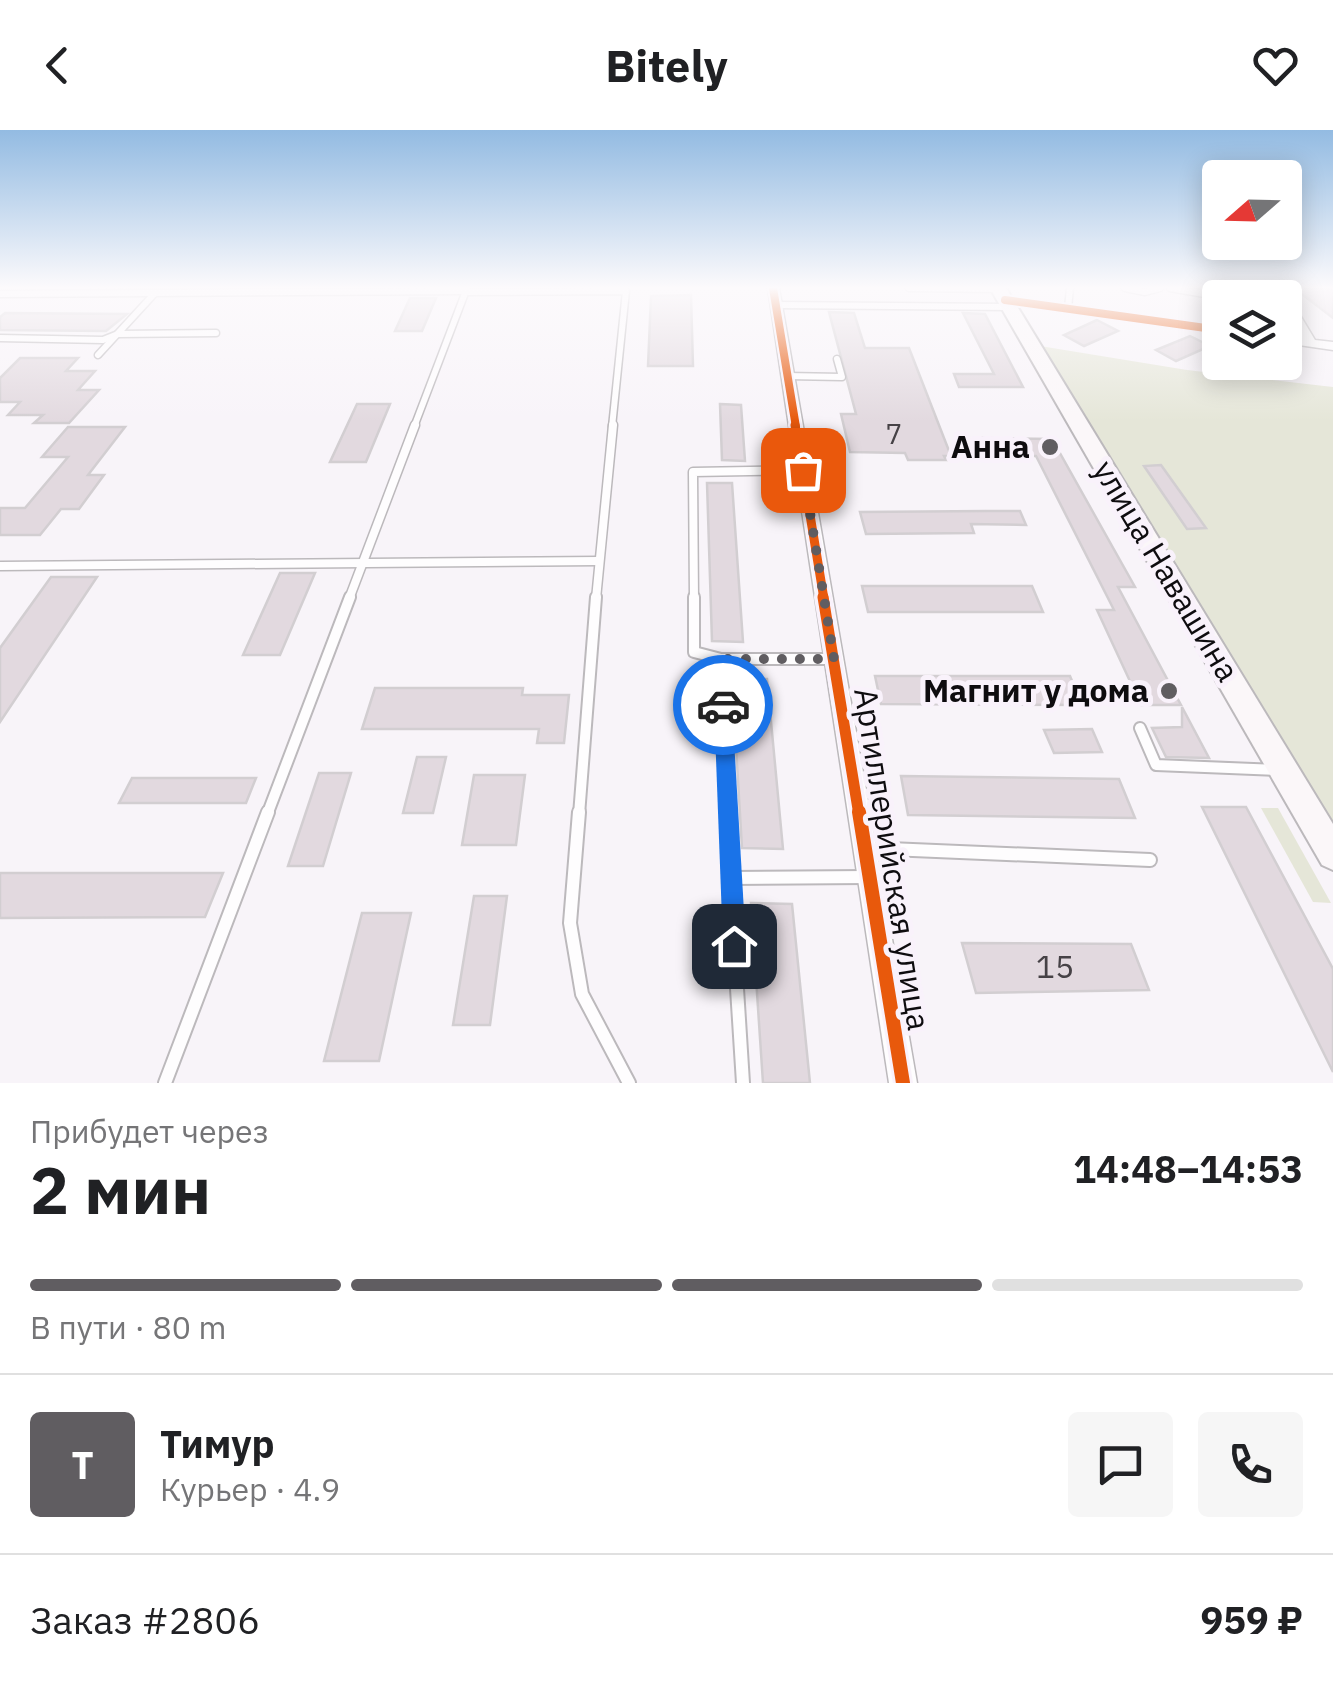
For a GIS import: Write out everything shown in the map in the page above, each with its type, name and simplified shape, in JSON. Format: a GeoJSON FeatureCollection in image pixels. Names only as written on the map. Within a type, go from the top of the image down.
{"type":"FeatureCollection","features":[{"type":"Feature","properties":{"kind":"main road","name":"улица Навашина"},"geometry":{"type":"LineString","coordinates":[[1025,332],[1333,854]]}},
{"type":"Feature","properties":{"kind":"street","name":"Артиллерийская улица"},"geometry":{"type":"LineString","coordinates":[[780,332],[903,1083]]}},
{"type":"Feature","properties":{"kind":"street"},"geometry":{"type":"LineString","coordinates":[[1304,332],[1310,342]]}},
{"type":"Feature","properties":{"kind":"street"},"geometry":{"type":"LineString","coordinates":[[1302,341],[1333,346]]}},
{"type":"Feature","properties":{"kind":"lane"},"geometry":{"type":"LineString","coordinates":[[165,1083],[450,332]]}},
{"type":"Feature","properties":{"kind":"lane"},"geometry":{"type":"LineString","coordinates":[[622,332],[570,923],[582,994],[629,1083]]}},
{"type":"Feature","properties":{"kind":"lane"},"geometry":{"type":"LineString","coordinates":[[0,338],[102,340],[118,334],[216,333]]}},
{"type":"Feature","properties":{"kind":"lane"},"geometry":{"type":"LineString","coordinates":[[98,355],[118,334]]}},
{"type":"Feature","properties":{"kind":"lane"},"geometry":{"type":"LineString","coordinates":[[787,376],[842,376],[837,359]]}},
{"type":"Feature","properties":{"kind":"lane"},"geometry":{"type":"LineString","coordinates":[[803,470],[694,472],[694,652],[720,659],[834,659]]}},
{"type":"Feature","properties":{"kind":"lane"},"geometry":{"type":"LineString","coordinates":[[0,566],[599,561]]}},
{"type":"Feature","properties":{"kind":"lane"},"geometry":{"type":"LineString","coordinates":[[720,659],[743,1083]]}},
{"type":"Feature","properties":{"kind":"lane"},"geometry":{"type":"LineString","coordinates":[[1140,728],[1156,765],[1284,770]]}},
{"type":"Feature","properties":{"kind":"lane"},"geometry":{"type":"LineString","coordinates":[[863,848],[1150,860]]}},
{"type":"Feature","properties":{"kind":"lane"},"geometry":{"type":"LineString","coordinates":[[730,878],[868,877]]}},
{"type":"Feature","properties":{"kind":"shaded area"},"geometry":{"type":"Polygon","coordinates":[[[1040,346],[1202,372],[1202,380],[1273,380],[1333,387],[1333,832],[1040,346]]]}},
{"type":"Feature","properties":{"kind":"shaded area"},"geometry":{"type":"Polygon","coordinates":[[[1261,808],[1278,808],[1331,903],[1313,902],[1261,808]]]}},
{"type":"Feature","properties":{"kind":"building"},"geometry":{"type":"Polygon","coordinates":[[[649,332],[692,332],[693,366],[648,366],[649,332]]]}},
{"type":"Feature","properties":{"kind":"building"},"geometry":{"type":"Polygon","coordinates":[[[834,332],[860,332],[865,348],[909,348],[951,456],[944,456],[946,460],[908,460],[905,453],[850,452],[841,414],[856,414],[834,332]]]}},
{"type":"Feature","properties":{"kind":"building"},"geometry":{"type":"Polygon","coordinates":[[[973,332],[995,332],[1023,387],[959,387],[954,374],[994,374],[973,332]]]}},
{"type":"Feature","properties":{"kind":"building"},"geometry":{"type":"Polygon","coordinates":[[[1070,332],[1115,332],[1084,346],[1064,335],[1070,332]]]}},
{"type":"Feature","properties":{"kind":"building"},"geometry":{"type":"Polygon","coordinates":[[[1190,336],[1202,342],[1202,350],[1176,361],[1156,350],[1190,336]]]}},
{"type":"Feature","properties":{"kind":"building"},"geometry":{"type":"Polygon","coordinates":[[[20,358],[78,358],[66,371],[95,371],[78,390],[99,390],[69,423],[34,423],[43,415],[8,415],[20,402],[0,402],[0,378],[20,358]]]}},
{"type":"Feature","properties":{"kind":"building"},"geometry":{"type":"Polygon","coordinates":[[[357,404],[390,404],[366,462],[330,462],[357,404]]]}},
{"type":"Feature","properties":{"kind":"building"},"geometry":{"type":"Polygon","coordinates":[[[720,404],[741,405],[745,461],[722,460],[720,404]]]}},
{"type":"Feature","properties":{"kind":"building"},"geometry":{"type":"Polygon","coordinates":[[[68,427],[125,427],[88,475],[104,475],[79,509],[61,509],[40,535],[0,535],[0,508],[25,508],[68,457],[42,457],[68,427]]]}},
{"type":"Feature","properties":{"kind":"building"},"geometry":{"type":"Polygon","coordinates":[[[983,438],[1052,439],[1135,587],[1118,587],[1181,705],[1141,705],[1097,610],[1114,610],[1036,456],[990,456],[983,438]]]}},
{"type":"Feature","properties":{"kind":"building"},"geometry":{"type":"Polygon","coordinates":[[[1161,465],[1206,528],[1187,529],[1144,466],[1161,465]]]}},
{"type":"Feature","properties":{"kind":"building"},"geometry":{"type":"Polygon","coordinates":[[[707,483],[732,483],[743,642],[712,641],[707,483]]]}},
{"type":"Feature","properties":{"kind":"building"},"geometry":{"type":"Polygon","coordinates":[[[1020,511],[1026,525],[971,524],[974,533],[866,534],[860,512],[1020,511]]]}},
{"type":"Feature","properties":{"kind":"building"},"geometry":{"type":"Polygon","coordinates":[[[280,573],[315,573],[280,655],[243,655],[280,573]]]}},
{"type":"Feature","properties":{"kind":"building"},"geometry":{"type":"Polygon","coordinates":[[[51,577],[97,577],[0,722],[0,648],[51,577]]]}},
{"type":"Feature","properties":{"kind":"building"},"geometry":{"type":"Polygon","coordinates":[[[862,586],[1032,586],[1043,612],[868,612],[862,586]]]}},
{"type":"Feature","properties":{"kind":"building"},"geometry":{"type":"Polygon","coordinates":[[[875,676],[1070,676],[1082,705],[881,704],[875,676]]]}},
{"type":"Feature","properties":{"kind":"building"},"geometry":{"type":"Polygon","coordinates":[[[732,679],[767,679],[783,849],[742,848],[732,679]]]}},
{"type":"Feature","properties":{"kind":"building"},"geometry":{"type":"Polygon","coordinates":[[[375,688],[523,688],[522,695],[569,695],[564,743],[537,743],[539,729],[362,729],[375,688]]]}},
{"type":"Feature","properties":{"kind":"building"},"geometry":{"type":"Polygon","coordinates":[[[1182,707],[1209,758],[1166,757],[1152,728],[1182,727],[1182,707]]]}},
{"type":"Feature","properties":{"kind":"building"},"geometry":{"type":"Polygon","coordinates":[[[1092,729],[1102,752],[1054,753],[1044,730],[1092,729]]]}},
{"type":"Feature","properties":{"kind":"building"},"geometry":{"type":"Polygon","coordinates":[[[417,757],[446,757],[433,813],[403,813],[417,757]]]}},
{"type":"Feature","properties":{"kind":"building"},"geometry":{"type":"Polygon","coordinates":[[[319,773],[351,773],[323,866],[288,866],[319,773]]]}},
{"type":"Feature","properties":{"kind":"building"},"geometry":{"type":"Polygon","coordinates":[[[474,775],[525,775],[516,845],[462,845],[474,775]]]}},
{"type":"Feature","properties":{"kind":"building"},"geometry":{"type":"Polygon","coordinates":[[[901,776],[1119,779],[1135,818],[908,815],[901,776]]]}},
{"type":"Feature","properties":{"kind":"building"},"geometry":{"type":"Polygon","coordinates":[[[132,778],[256,778],[246,803],[119,803],[132,778]]]}},
{"type":"Feature","properties":{"kind":"building"},"geometry":{"type":"Polygon","coordinates":[[[1202,807],[1246,807],[1333,969],[1333,1072],[1202,807]]]}},
{"type":"Feature","properties":{"kind":"building"},"geometry":{"type":"Polygon","coordinates":[[[0,873],[223,873],[205,917],[0,918],[0,873]]]}},
{"type":"Feature","properties":{"kind":"building"},"geometry":{"type":"Polygon","coordinates":[[[474,896],[507,896],[490,1025],[453,1025],[474,896]]]}},
{"type":"Feature","properties":{"kind":"building"},"geometry":{"type":"Polygon","coordinates":[[[751,903],[792,904],[810,1083],[763,1083],[751,903]]]}},
{"type":"Feature","properties":{"kind":"building"},"geometry":{"type":"Polygon","coordinates":[[[362,913],[411,913],[379,1061],[324,1061],[362,913]]]}},
{"type":"Feature","properties":{"kind":"building"},"geometry":{"type":"Polygon","coordinates":[[[962,943],[1131,944],[1149,990],[976,993],[962,943]]]}},
{"type":"Feature","properties":{"kind":"cycle path"},"geometry":{"type":"LineString","coordinates":[[780,332],[903,1083]]}},
{"type":"Feature","properties":{"kind":"way so far"},"geometry":{"type":"LineString","coordinates":[[723,705],[720,659],[834,659],[803,470]]}},
{"type":"Feature","properties":{"kind":"place","name":"Анна"},"geometry":{"type":"Point","coordinates":[1050,447]}},
{"type":"Feature","properties":{"kind":"place","name":"Магнит у дома"},"geometry":{"type":"Point","coordinates":[1169,691]}},
{"type":"Feature","properties":{"kind":"route"},"geometry":{"type":"LineString","coordinates":[[723,705],[734,946]]}}]}
